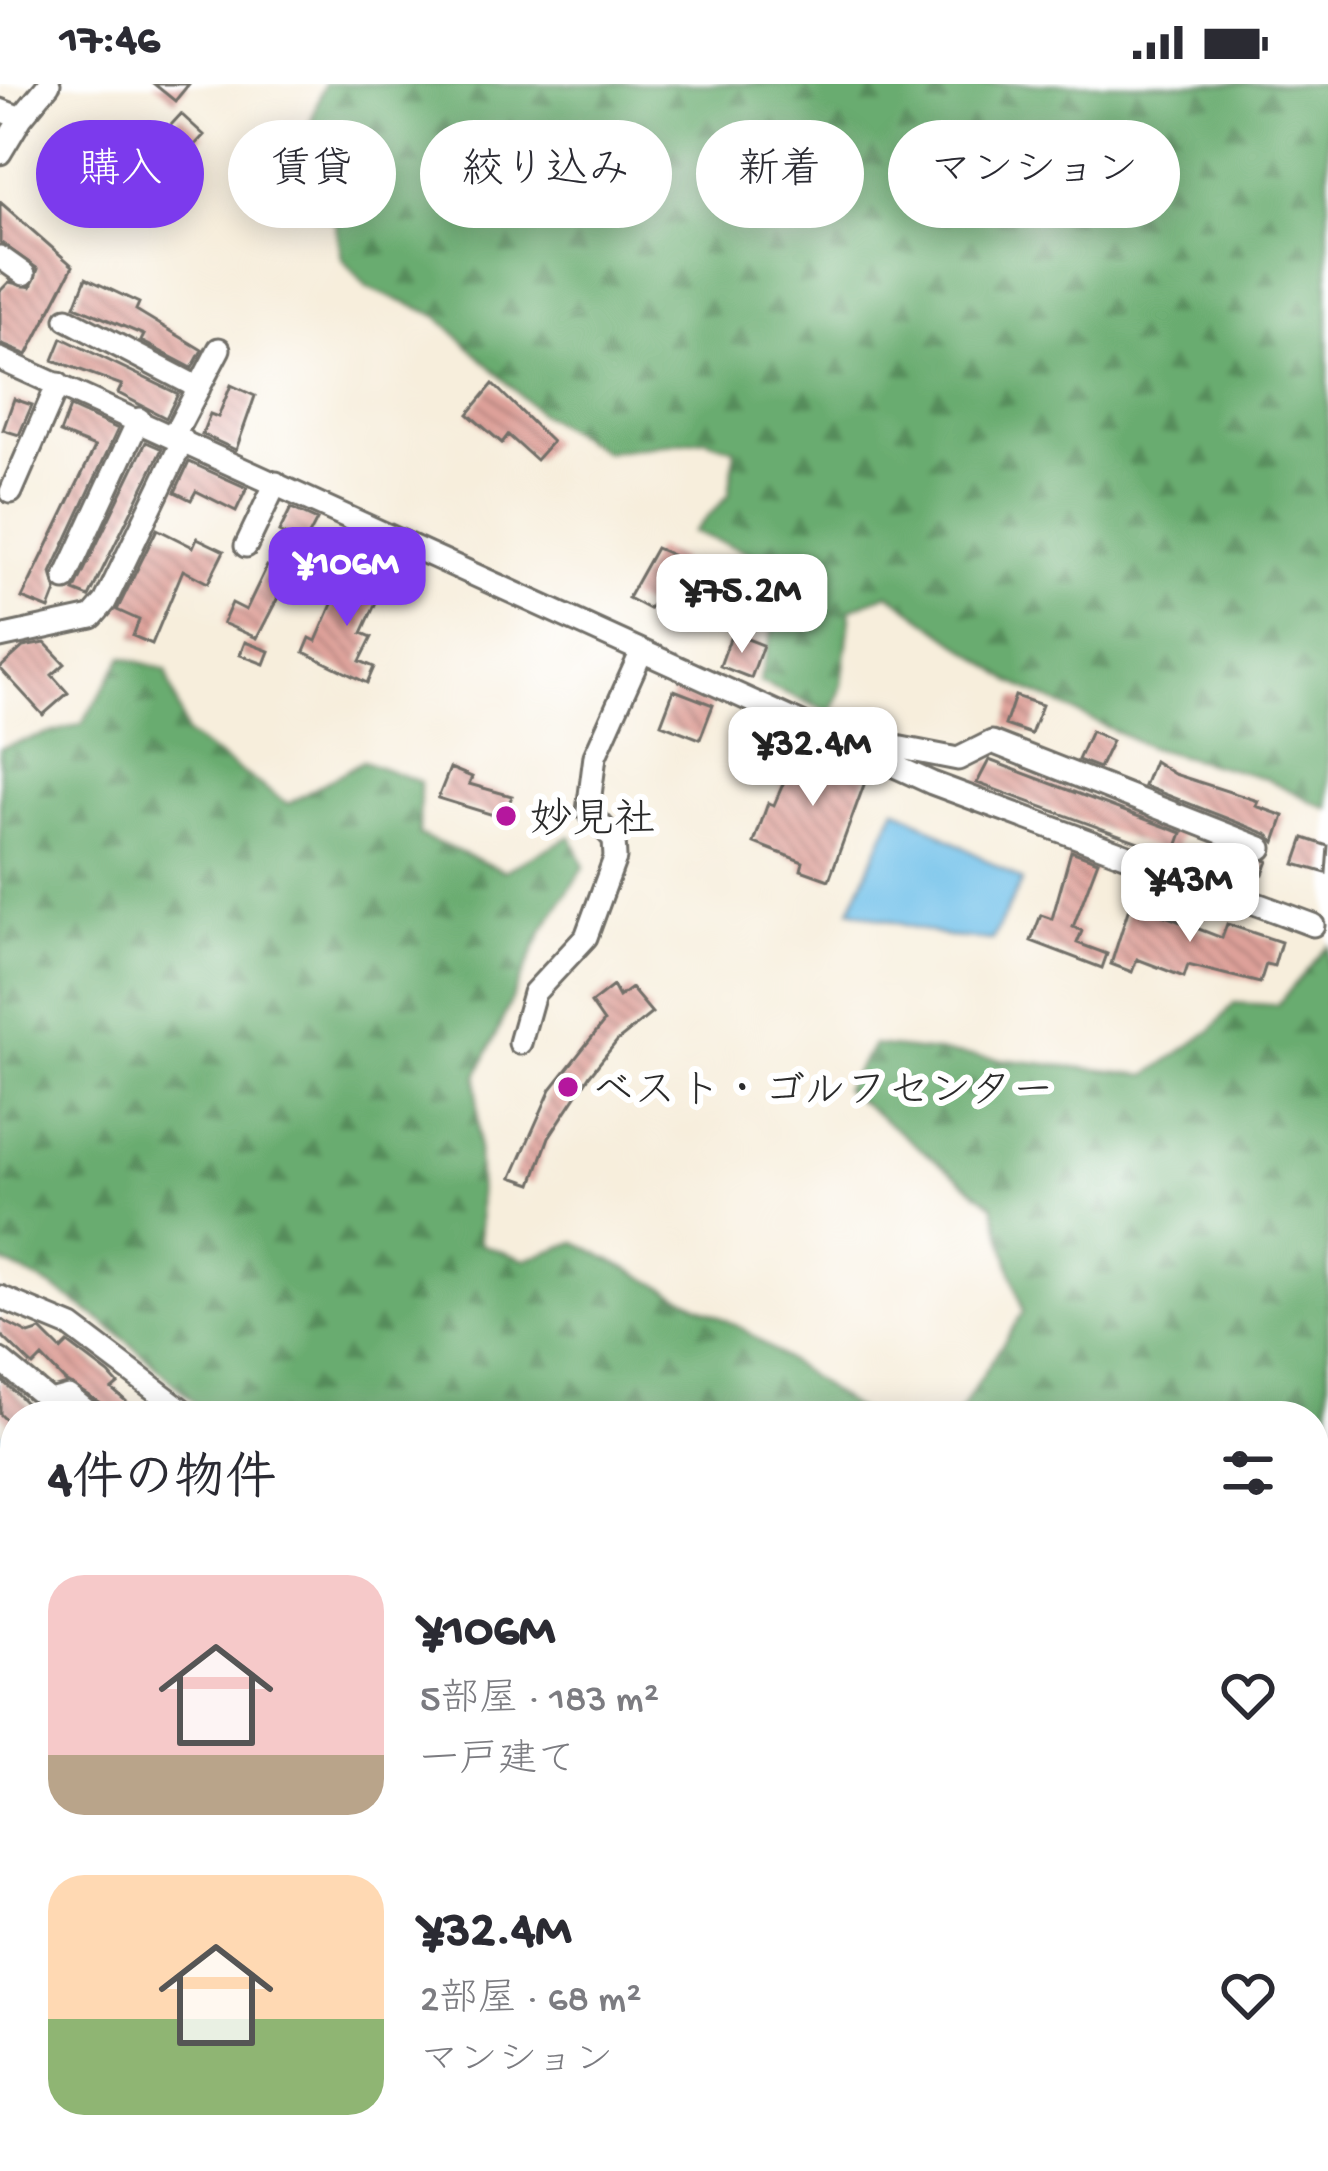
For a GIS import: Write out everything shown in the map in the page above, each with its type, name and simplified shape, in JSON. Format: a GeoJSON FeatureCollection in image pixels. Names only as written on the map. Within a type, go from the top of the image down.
{"type":"FeatureCollection","features":[{"type":"Feature","properties":{"kind":"street"},"geometry":{"type":"LineString","coordinates":[[0,153],[10,114],[49,84]]}},
{"type":"Feature","properties":{"kind":"street"},"geometry":{"type":"LineString","coordinates":[[0,256],[24,274]]}},
{"type":"Feature","properties":{"kind":"street"},"geometry":{"type":"LineString","coordinates":[[67,320],[199,388]]}},
{"type":"Feature","properties":{"kind":"street"},"geometry":{"type":"LineString","coordinates":[[0,637],[92,617],[105,602],[219,349]]}},
{"type":"Feature","properties":{"kind":"street"},"geometry":{"type":"LineString","coordinates":[[0,359],[932,783],[1313,925]]}},
{"type":"Feature","properties":{"kind":"street"},"geometry":{"type":"LineString","coordinates":[[10,492],[58,384]]}},
{"type":"Feature","properties":{"kind":"street"},"geometry":{"type":"LineString","coordinates":[[65,579],[74,542],[109,503],[139,419]]}},
{"type":"Feature","properties":{"kind":"street"},"geometry":{"type":"LineString","coordinates":[[246,546],[276,483]]}},
{"type":"Feature","properties":{"kind":"street"},"geometry":{"type":"LineString","coordinates":[[520,1042],[534,993],[586,937],[616,858],[614,839],[588,812],[595,756],[641,652]]}},
{"type":"Feature","properties":{"kind":"street"},"geometry":{"type":"LineString","coordinates":[[842,740],[865,738],[958,759],[992,742],[1261,848]]}},
{"type":"Feature","properties":{"kind":"street"},"geometry":{"type":"LineString","coordinates":[[0,1297],[72,1327],[162,1401]]}},
{"type":"Feature","properties":{"kind":"street"},"geometry":{"type":"LineString","coordinates":[[0,1360],[50,1401]]}},
{"type":"Feature","properties":{"kind":"green space"},"geometry":{"type":"Polygon","coordinates":[[[324,84],[1328,84],[1328,809],[1265,778],[1151,748],[1012,682],[888,593],[851,609],[842,685],[832,713],[759,682],[786,579],[753,554],[693,532],[729,495],[735,449],[705,439],[605,452],[539,413],[436,315],[368,288],[342,258],[336,228],[396,228],[396,120],[312,120],[324,84]]]}},
{"type":"Feature","properties":{"kind":"green space"},"geometry":{"type":"Polygon","coordinates":[[[123,657],[166,670],[187,735],[288,804],[363,761],[420,782],[419,835],[504,871],[571,836],[584,867],[543,930],[477,1076],[480,1244],[525,1260],[576,1242],[743,1329],[845,1401],[192,1401],[85,1309],[0,1261],[0,748],[82,724],[123,657]]]}},
{"type":"Feature","properties":{"kind":"green space"},"geometry":{"type":"Polygon","coordinates":[[[1328,946],[1328,1401],[967,1401],[1023,1312],[993,1205],[844,1089],[873,1045],[1147,1075],[1212,1030],[1234,1003],[1277,1005],[1328,946]]]}},
{"type":"Feature","properties":{"kind":"water"},"geometry":{"type":"Polygon","coordinates":[[[896,808],[1022,881],[992,940],[948,937],[850,910],[896,808]]]}},
{"type":"Feature","properties":{"kind":"building"},"geometry":{"type":"Polygon","coordinates":[[[154,84],[189,84],[175,101],[154,84]]]}},
{"type":"Feature","properties":{"kind":"building"},"geometry":{"type":"Polygon","coordinates":[[[0,202],[73,266],[27,355],[0,344],[0,291],[9,282],[31,287],[38,269],[0,242],[0,202]]]}},
{"type":"Feature","properties":{"kind":"building"},"geometry":{"type":"Polygon","coordinates":[[[86,278],[139,303],[136,310],[202,350],[192,368],[141,341],[144,335],[75,306],[86,278]]]}},
{"type":"Feature","properties":{"kind":"building"},"geometry":{"type":"Polygon","coordinates":[[[62,338],[178,394],[166,418],[118,393],[122,385],[53,360],[62,338]]]}},
{"type":"Feature","properties":{"kind":"building"},"geometry":{"type":"Polygon","coordinates":[[[493,384],[552,442],[536,460],[508,435],[502,443],[468,414],[493,384]]]}},
{"type":"Feature","properties":{"kind":"building"},"geometry":{"type":"Polygon","coordinates":[[[231,385],[255,396],[236,450],[202,434],[210,414],[218,417],[231,385]]]}},
{"type":"Feature","properties":{"kind":"building"},"geometry":{"type":"Polygon","coordinates":[[[14,399],[32,405],[19,435],[3,430],[14,399]]]}},
{"type":"Feature","properties":{"kind":"building"},"geometry":{"type":"Polygon","coordinates":[[[70,407],[118,429],[51,573],[56,591],[49,609],[22,598],[95,447],[60,433],[70,407]]]}},
{"type":"Feature","properties":{"kind":"building"},"geometry":{"type":"Polygon","coordinates":[[[146,442],[162,449],[89,597],[74,591],[146,442]]]}},
{"type":"Feature","properties":{"kind":"building"},"geometry":{"type":"Polygon","coordinates":[[[189,462],[247,488],[236,511],[196,491],[191,500],[175,492],[189,462]]]}},
{"type":"Feature","properties":{"kind":"building"},"geometry":{"type":"Polygon","coordinates":[[[291,508],[317,520],[304,545],[279,532],[291,508]]]}},
{"type":"Feature","properties":{"kind":"building"},"geometry":{"type":"Polygon","coordinates":[[[157,529],[193,547],[197,538],[224,551],[208,583],[183,570],[152,644],[133,636],[139,620],[117,610],[157,529]]]}},
{"type":"Feature","properties":{"kind":"building"},"geometry":{"type":"Polygon","coordinates":[[[656,548],[681,559],[649,609],[628,598],[656,548]]]}},
{"type":"Feature","properties":{"kind":"building"},"geometry":{"type":"Polygon","coordinates":[[[267,566],[289,576],[257,638],[223,623],[232,603],[246,610],[267,566]]]}},
{"type":"Feature","properties":{"kind":"building"},"geometry":{"type":"Polygon","coordinates":[[[346,572],[382,589],[362,633],[372,637],[360,661],[374,667],[367,683],[304,652],[310,638],[316,641],[346,572]]]}},
{"type":"Feature","properties":{"kind":"building"},"geometry":{"type":"Polygon","coordinates":[[[732,633],[763,645],[751,678],[720,666],[732,633]]]}},
{"type":"Feature","properties":{"kind":"building"},"geometry":{"type":"Polygon","coordinates":[[[245,642],[269,651],[264,664],[240,655],[245,642]]]}},
{"type":"Feature","properties":{"kind":"building"},"geometry":{"type":"Polygon","coordinates":[[[45,643],[65,664],[52,675],[68,693],[43,715],[0,668],[23,647],[45,643]]]}},
{"type":"Feature","properties":{"kind":"building"},"geometry":{"type":"Polygon","coordinates":[[[674,690],[713,705],[700,739],[661,724],[674,690]]]}},
{"type":"Feature","properties":{"kind":"building"},"geometry":{"type":"Polygon","coordinates":[[[1015,696],[1042,705],[1031,734],[1005,725],[1015,696]]]}},
{"type":"Feature","properties":{"kind":"building"},"geometry":{"type":"Polygon","coordinates":[[[1091,731],[1112,741],[1099,768],[1078,760],[1091,731]]]}},
{"type":"Feature","properties":{"kind":"building"},"geometry":{"type":"Polygon","coordinates":[[[797,738],[869,771],[829,880],[801,870],[803,862],[754,843],[768,803],[774,805],[792,763],[788,761],[797,738]]]}},
{"type":"Feature","properties":{"kind":"building"},"geometry":{"type":"Polygon","coordinates":[[[989,760],[1182,833],[1174,855],[977,783],[989,760]]]}},
{"type":"Feature","properties":{"kind":"building"},"geometry":{"type":"Polygon","coordinates":[[[1154,761],[1174,774],[1258,801],[1256,806],[1284,816],[1275,842],[1267,834],[1144,786],[1154,761]]]}},
{"type":"Feature","properties":{"kind":"building"},"geometry":{"type":"Polygon","coordinates":[[[450,768],[472,777],[469,784],[512,796],[503,818],[438,798],[450,768]]]}},
{"type":"Feature","properties":{"kind":"building"},"geometry":{"type":"Polygon","coordinates":[[[1304,838],[1328,846],[1326,873],[1295,864],[1304,838]]]}},
{"type":"Feature","properties":{"kind":"building"},"geometry":{"type":"Polygon","coordinates":[[[1220,848],[1268,861],[1263,874],[1247,868],[1243,883],[1213,872],[1220,848]]]}},
{"type":"Feature","properties":{"kind":"building"},"geometry":{"type":"Polygon","coordinates":[[[1071,851],[1098,861],[1073,927],[1082,931],[1077,943],[1107,954],[1102,968],[1031,941],[1041,915],[1052,919],[1071,851]]]}},
{"type":"Feature","properties":{"kind":"building"},"geometry":{"type":"Polygon","coordinates":[[[1134,892],[1156,901],[1152,911],[1222,938],[1227,924],[1281,942],[1274,966],[1266,964],[1260,983],[1188,965],[1184,977],[1137,959],[1132,972],[1111,964],[1134,892]]]}},
{"type":"Feature","properties":{"kind":"building"},"geometry":{"type":"Polygon","coordinates":[[[613,986],[619,997],[631,988],[652,1013],[617,1041],[590,1075],[549,1137],[532,1184],[512,1177],[551,1089],[604,1022],[591,1003],[613,986]]]}},
{"type":"Feature","properties":{"kind":"building"},"geometry":{"type":"Polygon","coordinates":[[[0,1319],[29,1334],[41,1330],[61,1350],[68,1343],[109,1374],[118,1384],[112,1389],[126,1401],[97,1401],[65,1381],[42,1357],[33,1366],[0,1334],[0,1319]]]}},
{"type":"Feature","properties":{"kind":"building"},"geometry":{"type":"Polygon","coordinates":[[[0,1379],[23,1401],[0,1401],[0,1379]]]}},
{"type":"Feature","properties":{"kind":"place","name":"妙見社"},"geometry":{"type":"Point","coordinates":[506,816]}},
{"type":"Feature","properties":{"kind":"place","name":"ベスト・ゴルフセンター"},"geometry":{"type":"Point","coordinates":[568,1087]}}]}
